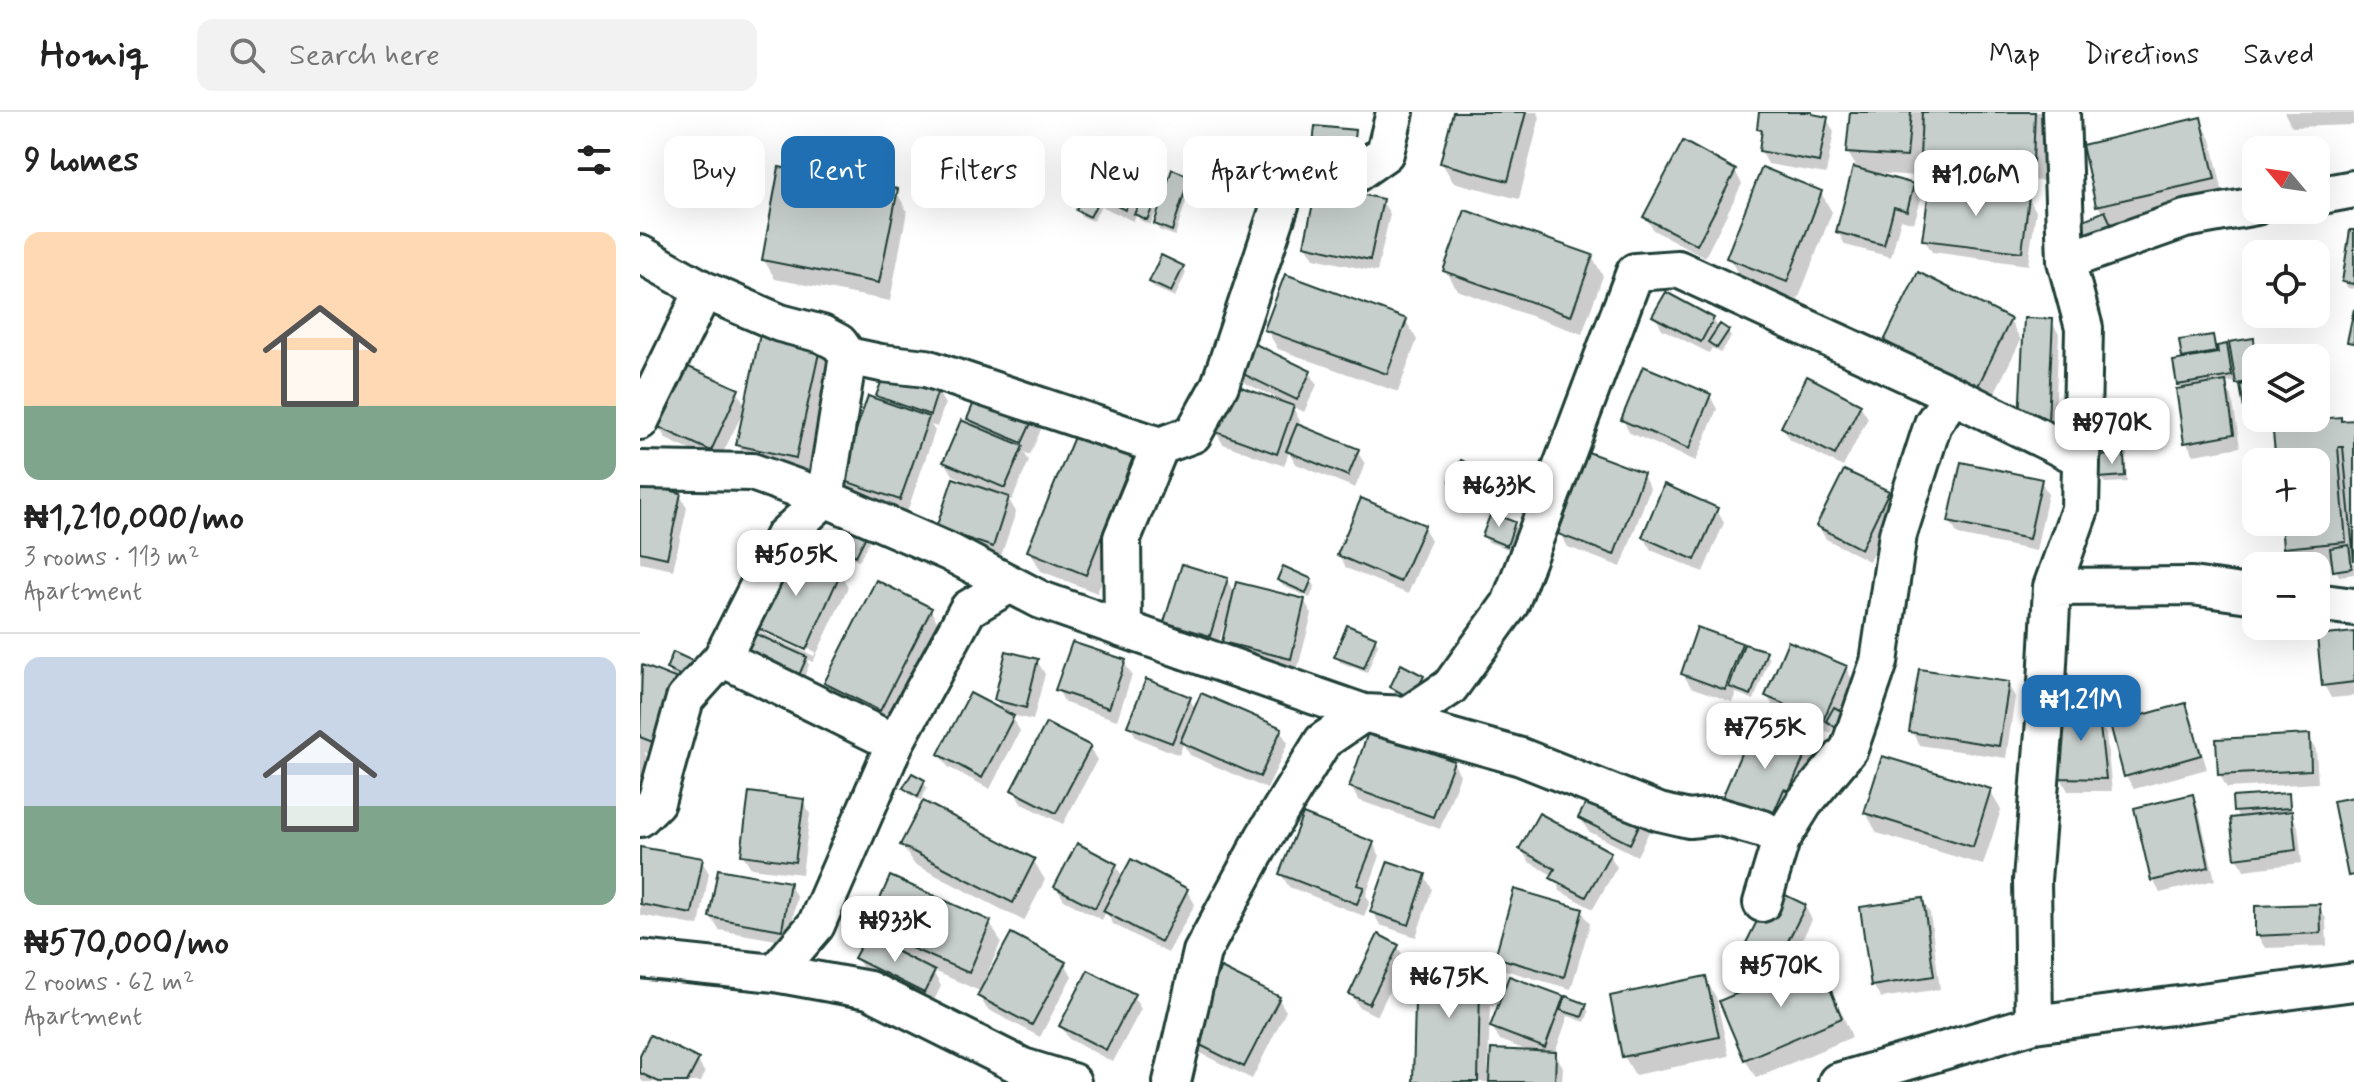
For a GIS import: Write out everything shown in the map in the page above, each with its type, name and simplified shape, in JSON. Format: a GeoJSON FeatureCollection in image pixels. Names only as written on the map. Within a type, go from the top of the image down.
{"type":"FeatureCollection","features":[{"type":"Feature","properties":{"kind":"street"},"geometry":{"type":"LineString","coordinates":[[640,254],[704,290],[780,323],[822,334],[839,343],[848,356],[926,368],[1160,446],[1193,434],[1220,385],[1285,190],[1309,169],[1355,174],[1385,153],[1395,112]]}},
{"type":"Feature","properties":{"kind":"street"},"geometry":{"type":"LineString","coordinates":[[2034,1024],[2032,880],[2052,587],[2080,509],[2084,328],[2066,261],[2061,112]]}},
{"type":"Feature","properties":{"kind":"street"},"geometry":{"type":"LineString","coordinates":[[2330,193],[2354,189]]}},
{"type":"Feature","properties":{"kind":"street"},"geometry":{"type":"LineString","coordinates":[[2066,261],[2185,219],[2242,209]]}},
{"type":"Feature","properties":{"kind":"street"},"geometry":{"type":"LineString","coordinates":[[1172,1082],[1202,952],[1264,837],[1323,741],[1364,713],[1408,715],[1450,687],[1510,604],[1635,272],[1678,269],[1953,395],[2081,458]]}},
{"type":"Feature","properties":{"kind":"street"},"geometry":{"type":"LineString","coordinates":[[640,421],[704,290]]}},
{"type":"Feature","properties":{"kind":"street"},"geometry":{"type":"LineString","coordinates":[[640,818],[656,802],[685,699],[722,658],[784,536],[825,498],[848,356]]}},
{"type":"Feature","properties":{"kind":"street"},"geometry":{"type":"LineString","coordinates":[[1762,903],[1781,840],[1804,803],[1849,749],[1879,662],[1898,534],[1933,424],[1953,395]]}},
{"type":"Feature","properties":{"kind":"street"},"geometry":{"type":"LineString","coordinates":[[1123,629],[1122,538],[1160,446]]}},
{"type":"Feature","properties":{"kind":"street"},"geometry":{"type":"LineString","coordinates":[[640,470],[752,472],[825,498],[960,557],[1041,600],[1364,713],[1521,757],[1659,812],[1689,819],[1717,816],[1763,829],[1781,840]]}},
{"type":"Feature","properties":{"kind":"street"},"geometry":{"type":"LineString","coordinates":[[960,557],[968,609]]}},
{"type":"Feature","properties":{"kind":"street"},"geometry":{"type":"LineString","coordinates":[[775,973],[816,925],[895,743],[968,609],[1010,584]]}},
{"type":"Feature","properties":{"kind":"street"},"geometry":{"type":"LineString","coordinates":[[2052,587],[2192,586],[2242,593]]}},
{"type":"Feature","properties":{"kind":"street"},"geometry":{"type":"LineString","coordinates":[[2330,604],[2354,607]]}},
{"type":"Feature","properties":{"kind":"street"},"geometry":{"type":"LineString","coordinates":[[722,658],[895,743]]}},
{"type":"Feature","properties":{"kind":"street"},"geometry":{"type":"LineString","coordinates":[[640,959],[775,973],[869,990],[1023,1067],[1072,1082]]}},
{"type":"Feature","properties":{"kind":"street"},"geometry":{"type":"LineString","coordinates":[[1837,1082],[2034,1024],[2354,982]]}},
{"type":"Feature","properties":{"kind":"building"},"geometry":{"type":"Polygon","coordinates":[[[1453,112],[1526,112],[1508,181],[1440,163],[1453,112]]]}},
{"type":"Feature","properties":{"kind":"building"},"geometry":{"type":"Polygon","coordinates":[[[1759,112],[1812,112],[1828,117],[1819,162],[1759,151],[1762,130],[1757,129],[1759,112]]]}},
{"type":"Feature","properties":{"kind":"building"},"geometry":{"type":"Polygon","coordinates":[[[1850,112],[1911,112],[1907,157],[1846,153],[1850,112]]]}},
{"type":"Feature","properties":{"kind":"building"},"geometry":{"type":"Polygon","coordinates":[[[1922,112],[2035,112],[2033,162],[1920,158],[1922,112]]]}},
{"type":"Feature","properties":{"kind":"building"},"geometry":{"type":"Polygon","coordinates":[[[2201,117],[2215,179],[2096,206],[2082,145],[2201,117]]]}},
{"type":"Feature","properties":{"kind":"building"},"geometry":{"type":"Polygon","coordinates":[[[1315,126],[1355,130],[1354,136],[1314,136],[1315,126]]]}},
{"type":"Feature","properties":{"kind":"building"},"geometry":{"type":"Polygon","coordinates":[[[1683,141],[1736,170],[1697,245],[1643,217],[1683,141]]]}},
{"type":"Feature","properties":{"kind":"building"},"geometry":{"type":"Polygon","coordinates":[[[779,167],[781,208],[894,208],[879,283],[762,260],[779,167]]]}},
{"type":"Feature","properties":{"kind":"building"},"geometry":{"type":"Polygon","coordinates":[[[1762,167],[1822,191],[1787,282],[1726,258],[1762,167]]]}},
{"type":"Feature","properties":{"kind":"building"},"geometry":{"type":"Polygon","coordinates":[[[1853,167],[1914,184],[1907,211],[1894,207],[1884,245],[1836,232],[1853,167]]]}},
{"type":"Feature","properties":{"kind":"building"},"geometry":{"type":"Polygon","coordinates":[[[1172,169],[1183,173],[1183,197],[1172,231],[1154,224],[1159,208],[1167,208],[1167,184],[1172,169]]]}},
{"type":"Feature","properties":{"kind":"building"},"geometry":{"type":"Polygon","coordinates":[[[1930,184],[2029,196],[2022,252],[1922,240],[1930,184]]]}},
{"type":"Feature","properties":{"kind":"building"},"geometry":{"type":"Polygon","coordinates":[[[1367,196],[1383,199],[1370,260],[1304,245],[1312,208],[1367,208],[1367,196]]]}},
{"type":"Feature","properties":{"kind":"building"},"geometry":{"type":"Polygon","coordinates":[[[1077,208],[1095,208],[1090,217],[1077,208]]]}},
{"type":"Feature","properties":{"kind":"building"},"geometry":{"type":"Polygon","coordinates":[[[1137,208],[1152,208],[1147,220],[1134,214],[1137,208]]]}},
{"type":"Feature","properties":{"kind":"building"},"geometry":{"type":"Polygon","coordinates":[[[1465,210],[1593,255],[1571,316],[1443,271],[1465,210]]]}},
{"type":"Feature","properties":{"kind":"building"},"geometry":{"type":"Polygon","coordinates":[[[2105,211],[2112,226],[2087,236],[2081,221],[2105,211]]]}},
{"type":"Feature","properties":{"kind":"building"},"geometry":{"type":"Polygon","coordinates":[[[2350,230],[2354,230],[2354,284],[2342,282],[2350,230]]]}},
{"type":"Feature","properties":{"kind":"building"},"geometry":{"type":"Polygon","coordinates":[[[1161,255],[1184,266],[1171,292],[1149,282],[1161,255]]]}},
{"type":"Feature","properties":{"kind":"building"},"geometry":{"type":"Polygon","coordinates":[[[1918,272],[2011,319],[1977,388],[1884,341],[1918,272]]]}},
{"type":"Feature","properties":{"kind":"building"},"geometry":{"type":"Polygon","coordinates":[[[1285,274],[1407,319],[1387,374],[1264,330],[1285,274]]]}},
{"type":"Feature","properties":{"kind":"building"},"geometry":{"type":"Polygon","coordinates":[[[1666,292],[1714,318],[1701,342],[1652,316],[1666,292]]]}},
{"type":"Feature","properties":{"kind":"building"},"geometry":{"type":"Polygon","coordinates":[[[2354,309],[2354,343],[2347,342],[2354,309]]]}},
{"type":"Feature","properties":{"kind":"building"},"geometry":{"type":"Polygon","coordinates":[[[2024,318],[2053,319],[2048,421],[2019,420],[2024,318]]]}},
{"type":"Feature","properties":{"kind":"building"},"geometry":{"type":"Polygon","coordinates":[[[1720,324],[1729,330],[1717,348],[1708,342],[1720,324]]]}},
{"type":"Feature","properties":{"kind":"building"},"geometry":{"type":"Polygon","coordinates":[[[762,325],[822,339],[796,458],[736,445],[762,325]]]}},
{"type":"Feature","properties":{"kind":"building"},"geometry":{"type":"Polygon","coordinates":[[[2213,335],[2216,352],[2182,358],[2179,340],[2213,335]]]}},
{"type":"Feature","properties":{"kind":"building"},"geometry":{"type":"Polygon","coordinates":[[[2254,338],[2254,344],[2242,344],[2242,383],[2236,384],[2229,342],[2254,338]]]}},
{"type":"Feature","properties":{"kind":"building"},"geometry":{"type":"Polygon","coordinates":[[[1249,341],[1311,371],[1297,400],[1235,370],[1249,341]]]}},
{"type":"Feature","properties":{"kind":"building"},"geometry":{"type":"Polygon","coordinates":[[[2227,344],[2232,376],[2177,385],[2173,361],[2218,353],[2217,346],[2227,344]]]}},
{"type":"Feature","properties":{"kind":"building"},"geometry":{"type":"Polygon","coordinates":[[[684,365],[739,389],[711,451],[656,426],[684,365]]]}},
{"type":"Feature","properties":{"kind":"building"},"geometry":{"type":"Polygon","coordinates":[[[1643,366],[1711,394],[1689,449],[1621,420],[1643,366]]]}},
{"type":"Feature","properties":{"kind":"building"},"geometry":{"type":"Polygon","coordinates":[[[885,372],[938,390],[930,415],[876,396],[885,372]]]}},
{"type":"Feature","properties":{"kind":"building"},"geometry":{"type":"Polygon","coordinates":[[[1807,376],[1861,404],[1835,455],[1781,427],[1807,376]]]}},
{"type":"Feature","properties":{"kind":"building"},"geometry":{"type":"Polygon","coordinates":[[[2226,381],[2234,434],[2184,443],[2176,389],[2226,381]]]}},
{"type":"Feature","properties":{"kind":"building"},"geometry":{"type":"Polygon","coordinates":[[[1230,383],[1294,406],[1277,454],[1213,431],[1230,383]]]}},
{"type":"Feature","properties":{"kind":"building"},"geometry":{"type":"Polygon","coordinates":[[[980,388],[1036,412],[1022,443],[967,419],[980,388]]]}},
{"type":"Feature","properties":{"kind":"building"},"geometry":{"type":"Polygon","coordinates":[[[868,396],[929,417],[900,500],[839,479],[868,396]]]}},
{"type":"Feature","properties":{"kind":"building"},"geometry":{"type":"Polygon","coordinates":[[[2123,412],[2125,451],[2100,453],[2098,413],[2123,412]]]}},
{"type":"Feature","properties":{"kind":"building"},"geometry":{"type":"Polygon","coordinates":[[[2330,418],[2354,420],[2354,561],[2343,447],[2338,447],[2346,542],[2283,548],[2282,536],[2330,536],[2330,448],[2275,448],[2273,432],[2330,432],[2330,418]]]}},
{"type":"Feature","properties":{"kind":"building"},"geometry":{"type":"Polygon","coordinates":[[[961,420],[1023,446],[1005,488],[943,462],[961,420]]]}},
{"type":"Feature","properties":{"kind":"building"},"geometry":{"type":"Polygon","coordinates":[[[1297,424],[1359,449],[1348,476],[1286,451],[1297,424]]]}},
{"type":"Feature","properties":{"kind":"building"},"geometry":{"type":"Polygon","coordinates":[[[1078,427],[1136,450],[1086,575],[1027,551],[1078,427]]]}},
{"type":"Feature","properties":{"kind":"building"},"geometry":{"type":"Polygon","coordinates":[[[1588,452],[1644,473],[1614,555],[1558,534],[1588,452]]]}},
{"type":"Feature","properties":{"kind":"building"},"geometry":{"type":"Polygon","coordinates":[[[2124,454],[2125,476],[2099,478],[2098,456],[2124,454]]]}},
{"type":"Feature","properties":{"kind":"building"},"geometry":{"type":"Polygon","coordinates":[[[1461,460],[1510,486],[1498,507],[1450,481],[1461,460]]]}},
{"type":"Feature","properties":{"kind":"building"},"geometry":{"type":"Polygon","coordinates":[[[1961,462],[2042,479],[2029,539],[1948,522],[1961,462]]]}},
{"type":"Feature","properties":{"kind":"building"},"geometry":{"type":"Polygon","coordinates":[[[1844,470],[1889,491],[1861,549],[1816,526],[1844,470]]]}},
{"type":"Feature","properties":{"kind":"building"},"geometry":{"type":"Polygon","coordinates":[[[953,478],[1009,497],[993,547],[936,528],[953,478]]]}},
{"type":"Feature","properties":{"kind":"building"},"geometry":{"type":"Polygon","coordinates":[[[640,484],[681,493],[667,558],[640,552],[640,484]]]}},
{"type":"Feature","properties":{"kind":"building"},"geometry":{"type":"Polygon","coordinates":[[[1664,484],[1718,508],[1695,560],[1642,537],[1664,484]]]}},
{"type":"Feature","properties":{"kind":"building"},"geometry":{"type":"Polygon","coordinates":[[[1361,498],[1425,525],[1400,582],[1337,555],[1361,498]]]}},
{"type":"Feature","properties":{"kind":"building"},"geometry":{"type":"Polygon","coordinates":[[[1491,513],[1515,522],[1507,546],[1482,536],[1491,513]]]}},
{"type":"Feature","properties":{"kind":"building"},"geometry":{"type":"Polygon","coordinates":[[[850,526],[867,534],[856,556],[839,547],[850,526]]]}},
{"type":"Feature","properties":{"kind":"building"},"geometry":{"type":"Polygon","coordinates":[[[2349,545],[2352,568],[2333,571],[2330,548],[2349,545]]]}},
{"type":"Feature","properties":{"kind":"building"},"geometry":{"type":"Polygon","coordinates":[[[786,547],[841,572],[806,650],[751,625],[786,547]]]}},
{"type":"Feature","properties":{"kind":"building"},"geometry":{"type":"Polygon","coordinates":[[[1182,564],[1228,578],[1210,636],[1164,622],[1182,564]]]}},
{"type":"Feature","properties":{"kind":"building"},"geometry":{"type":"Polygon","coordinates":[[[1283,566],[1312,579],[1306,593],[1277,580],[1283,566]]]}},
{"type":"Feature","properties":{"kind":"building"},"geometry":{"type":"Polygon","coordinates":[[[876,580],[932,608],[880,711],[824,683],[876,580]]]}},
{"type":"Feature","properties":{"kind":"building"},"geometry":{"type":"Polygon","coordinates":[[[1236,582],[1305,599],[1291,659],[1222,642],[1236,582]]]}},
{"type":"Feature","properties":{"kind":"building"},"geometry":{"type":"Polygon","coordinates":[[[1347,625],[1376,637],[1364,668],[1334,657],[1347,625]]]}},
{"type":"Feature","properties":{"kind":"building"},"geometry":{"type":"Polygon","coordinates":[[[1697,627],[1742,643],[1725,690],[1681,674],[1697,627]]]}},
{"type":"Feature","properties":{"kind":"building"},"geometry":{"type":"Polygon","coordinates":[[[2354,632],[2354,682],[2322,686],[2317,640],[2330,640],[2330,635],[2354,632]]]}},
{"type":"Feature","properties":{"kind":"building"},"geometry":{"type":"Polygon","coordinates":[[[754,633],[807,657],[797,680],[744,657],[754,633]]]}},
{"type":"Feature","properties":{"kind":"building"},"geometry":{"type":"Polygon","coordinates":[[[1788,641],[1847,666],[1823,721],[1765,696],[1788,641]]]}},
{"type":"Feature","properties":{"kind":"building"},"geometry":{"type":"Polygon","coordinates":[[[1072,642],[1126,660],[1109,708],[1055,690],[1072,642]]]}},
{"type":"Feature","properties":{"kind":"building"},"geometry":{"type":"Polygon","coordinates":[[[1744,644],[1767,651],[1751,695],[1729,687],[1744,644]]]}},
{"type":"Feature","properties":{"kind":"building"},"geometry":{"type":"Polygon","coordinates":[[[1006,651],[1038,659],[1026,708],[994,700],[1006,651]]]}},
{"type":"Feature","properties":{"kind":"building"},"geometry":{"type":"Polygon","coordinates":[[[673,652],[695,662],[688,679],[666,669],[673,652]]]}},
{"type":"Feature","properties":{"kind":"building"},"geometry":{"type":"Polygon","coordinates":[[[1401,664],[1424,676],[1412,699],[1390,687],[1401,664]]]}},
{"type":"Feature","properties":{"kind":"building"},"geometry":{"type":"Polygon","coordinates":[[[642,665],[680,680],[655,743],[640,737],[642,665]]]}},
{"type":"Feature","properties":{"kind":"building"},"geometry":{"type":"Polygon","coordinates":[[[1919,669],[2009,682],[1999,746],[1909,732],[1919,669]]]}},
{"type":"Feature","properties":{"kind":"building"},"geometry":{"type":"Polygon","coordinates":[[[1146,679],[1191,697],[1172,743],[1127,726],[1146,679]]]}},
{"type":"Feature","properties":{"kind":"building"},"geometry":{"type":"Polygon","coordinates":[[[970,693],[1014,716],[982,778],[938,754],[970,693]]]}},
{"type":"Feature","properties":{"kind":"building"},"geometry":{"type":"Polygon","coordinates":[[[1201,693],[1282,728],[1260,777],[1180,742],[1201,693]]]}},
{"type":"Feature","properties":{"kind":"building"},"geometry":{"type":"Polygon","coordinates":[[[2086,701],[2099,718],[2106,779],[2059,778],[2061,702],[2086,701]]]}},
{"type":"Feature","properties":{"kind":"building"},"geometry":{"type":"Polygon","coordinates":[[[2186,703],[2201,755],[2124,777],[2110,724],[2186,703]]]}},
{"type":"Feature","properties":{"kind":"building"},"geometry":{"type":"Polygon","coordinates":[[[1834,707],[1847,714],[1838,729],[1826,721],[1834,707]]]}},
{"type":"Feature","properties":{"kind":"building"},"geometry":{"type":"Polygon","coordinates":[[[1757,716],[1812,740],[1789,791],[1784,789],[1768,826],[1719,805],[1757,716]]]}},
{"type":"Feature","properties":{"kind":"building"},"geometry":{"type":"Polygon","coordinates":[[[1046,723],[1091,746],[1056,813],[1011,790],[1046,723]]]}},
{"type":"Feature","properties":{"kind":"building"},"geometry":{"type":"Polygon","coordinates":[[[1369,730],[1454,761],[1433,817],[1349,787],[1369,730]]]}},
{"type":"Feature","properties":{"kind":"building"},"geometry":{"type":"Polygon","coordinates":[[[2310,734],[2311,770],[2218,775],[2216,739],[2310,734]]]}},
{"type":"Feature","properties":{"kind":"building"},"geometry":{"type":"Polygon","coordinates":[[[1882,756],[1991,789],[1973,847],[1864,813],[1882,756]]]}},
{"type":"Feature","properties":{"kind":"building"},"geometry":{"type":"Polygon","coordinates":[[[912,773],[925,780],[918,797],[903,788],[912,773]]]}},
{"type":"Feature","properties":{"kind":"building"},"geometry":{"type":"Polygon","coordinates":[[[1593,789],[1644,815],[1630,844],[1578,818],[1593,789]]]}},
{"type":"Feature","properties":{"kind":"building"},"geometry":{"type":"Polygon","coordinates":[[[749,792],[804,799],[795,862],[741,855],[749,792]]]}},
{"type":"Feature","properties":{"kind":"building"},"geometry":{"type":"Polygon","coordinates":[[[2289,793],[2290,808],[2233,812],[2232,797],[2289,793]]]}},
{"type":"Feature","properties":{"kind":"building"},"geometry":{"type":"Polygon","coordinates":[[[2193,794],[2209,867],[2151,881],[2134,808],[2193,794]]]}},
{"type":"Feature","properties":{"kind":"building"},"geometry":{"type":"Polygon","coordinates":[[[2354,797],[2354,875],[2348,876],[2333,801],[2354,797]]]}},
{"type":"Feature","properties":{"kind":"building"},"geometry":{"type":"Polygon","coordinates":[[[923,801],[1035,859],[1013,903],[900,845],[923,801]]]}},
{"type":"Feature","properties":{"kind":"building"},"geometry":{"type":"Polygon","coordinates":[[[2292,811],[2296,850],[2235,858],[2230,818],[2292,811]]]}},
{"type":"Feature","properties":{"kind":"building"},"geometry":{"type":"Polygon","coordinates":[[[1539,813],[1611,852],[1586,897],[1550,878],[1555,869],[1519,849],[1539,813]]]}},
{"type":"Feature","properties":{"kind":"building"},"geometry":{"type":"Polygon","coordinates":[[[1303,814],[1374,842],[1357,885],[1364,887],[1357,904],[1279,874],[1303,814]]]}},
{"type":"Feature","properties":{"kind":"building"},"geometry":{"type":"Polygon","coordinates":[[[1077,843],[1117,864],[1095,908],[1054,887],[1077,843]]]}},
{"type":"Feature","properties":{"kind":"building"},"geometry":{"type":"Polygon","coordinates":[[[640,847],[703,858],[692,914],[640,904],[640,847]]]}},
{"type":"Feature","properties":{"kind":"building"},"geometry":{"type":"Polygon","coordinates":[[[1131,859],[1188,889],[1161,942],[1103,911],[1131,859]]]}},
{"type":"Feature","properties":{"kind":"building"},"geometry":{"type":"Polygon","coordinates":[[[1388,861],[1426,874],[1409,925],[1370,912],[1388,861]]]}},
{"type":"Feature","properties":{"kind":"building"},"geometry":{"type":"Polygon","coordinates":[[[718,869],[790,882],[782,930],[709,917],[718,869]]]}},
{"type":"Feature","properties":{"kind":"building"},"geometry":{"type":"Polygon","coordinates":[[[890,876],[991,921],[969,973],[867,929],[890,876]]]}},
{"type":"Feature","properties":{"kind":"building"},"geometry":{"type":"Polygon","coordinates":[[[1514,889],[1583,909],[1564,977],[1495,957],[1514,889]]]}},
{"type":"Feature","properties":{"kind":"building"},"geometry":{"type":"Polygon","coordinates":[[[1773,889],[1806,905],[1775,967],[1742,951],[1773,889]]]}},
{"type":"Feature","properties":{"kind":"building"},"geometry":{"type":"Polygon","coordinates":[[[1923,898],[1934,976],[1871,986],[1860,907],[1923,898]]]}},
{"type":"Feature","properties":{"kind":"building"},"geometry":{"type":"Polygon","coordinates":[[[2320,904],[2321,933],[2255,936],[2255,906],[2320,904]]]}},
{"type":"Feature","properties":{"kind":"building"},"geometry":{"type":"Polygon","coordinates":[[[1011,933],[1066,962],[1032,1025],[977,996],[1011,933]]]}},
{"type":"Feature","properties":{"kind":"building"},"geometry":{"type":"Polygon","coordinates":[[[1378,934],[1399,945],[1369,1004],[1349,994],[1378,934]]]}},
{"type":"Feature","properties":{"kind":"building"},"geometry":{"type":"Polygon","coordinates":[[[866,936],[935,971],[924,993],[854,958],[866,936]]]}},
{"type":"Feature","properties":{"kind":"building"},"geometry":{"type":"Polygon","coordinates":[[[1818,959],[1842,1018],[1744,1060],[1719,1001],[1818,959]]]}},
{"type":"Feature","properties":{"kind":"building"},"geometry":{"type":"Polygon","coordinates":[[[1416,962],[1495,963],[1495,986],[1480,986],[1478,1082],[1413,1082],[1416,962]]]}},
{"type":"Feature","properties":{"kind":"building"},"geometry":{"type":"Polygon","coordinates":[[[1221,968],[1280,997],[1244,1067],[1186,1038],[1221,968]]]}},
{"type":"Feature","properties":{"kind":"building"},"geometry":{"type":"Polygon","coordinates":[[[1088,970],[1135,994],[1106,1050],[1059,1026],[1088,970]]]}},
{"type":"Feature","properties":{"kind":"building"},"geometry":{"type":"Polygon","coordinates":[[[1509,976],[1564,996],[1545,1048],[1490,1027],[1509,976]]]}},
{"type":"Feature","properties":{"kind":"building"},"geometry":{"type":"Polygon","coordinates":[[[1706,976],[1719,1037],[1622,1057],[1610,996],[1706,976]]]}},
{"type":"Feature","properties":{"kind":"building"},"geometry":{"type":"Polygon","coordinates":[[[1566,996],[1587,1004],[1582,1017],[1560,1010],[1566,996]]]}},
{"type":"Feature","properties":{"kind":"building"},"geometry":{"type":"Polygon","coordinates":[[[650,1035],[699,1059],[687,1082],[659,1082],[640,1073],[640,1055],[650,1035]]]}},
{"type":"Feature","properties":{"kind":"building"},"geometry":{"type":"Polygon","coordinates":[[[1491,1049],[1556,1052],[1555,1082],[1489,1082],[1491,1049]]]}}]}
